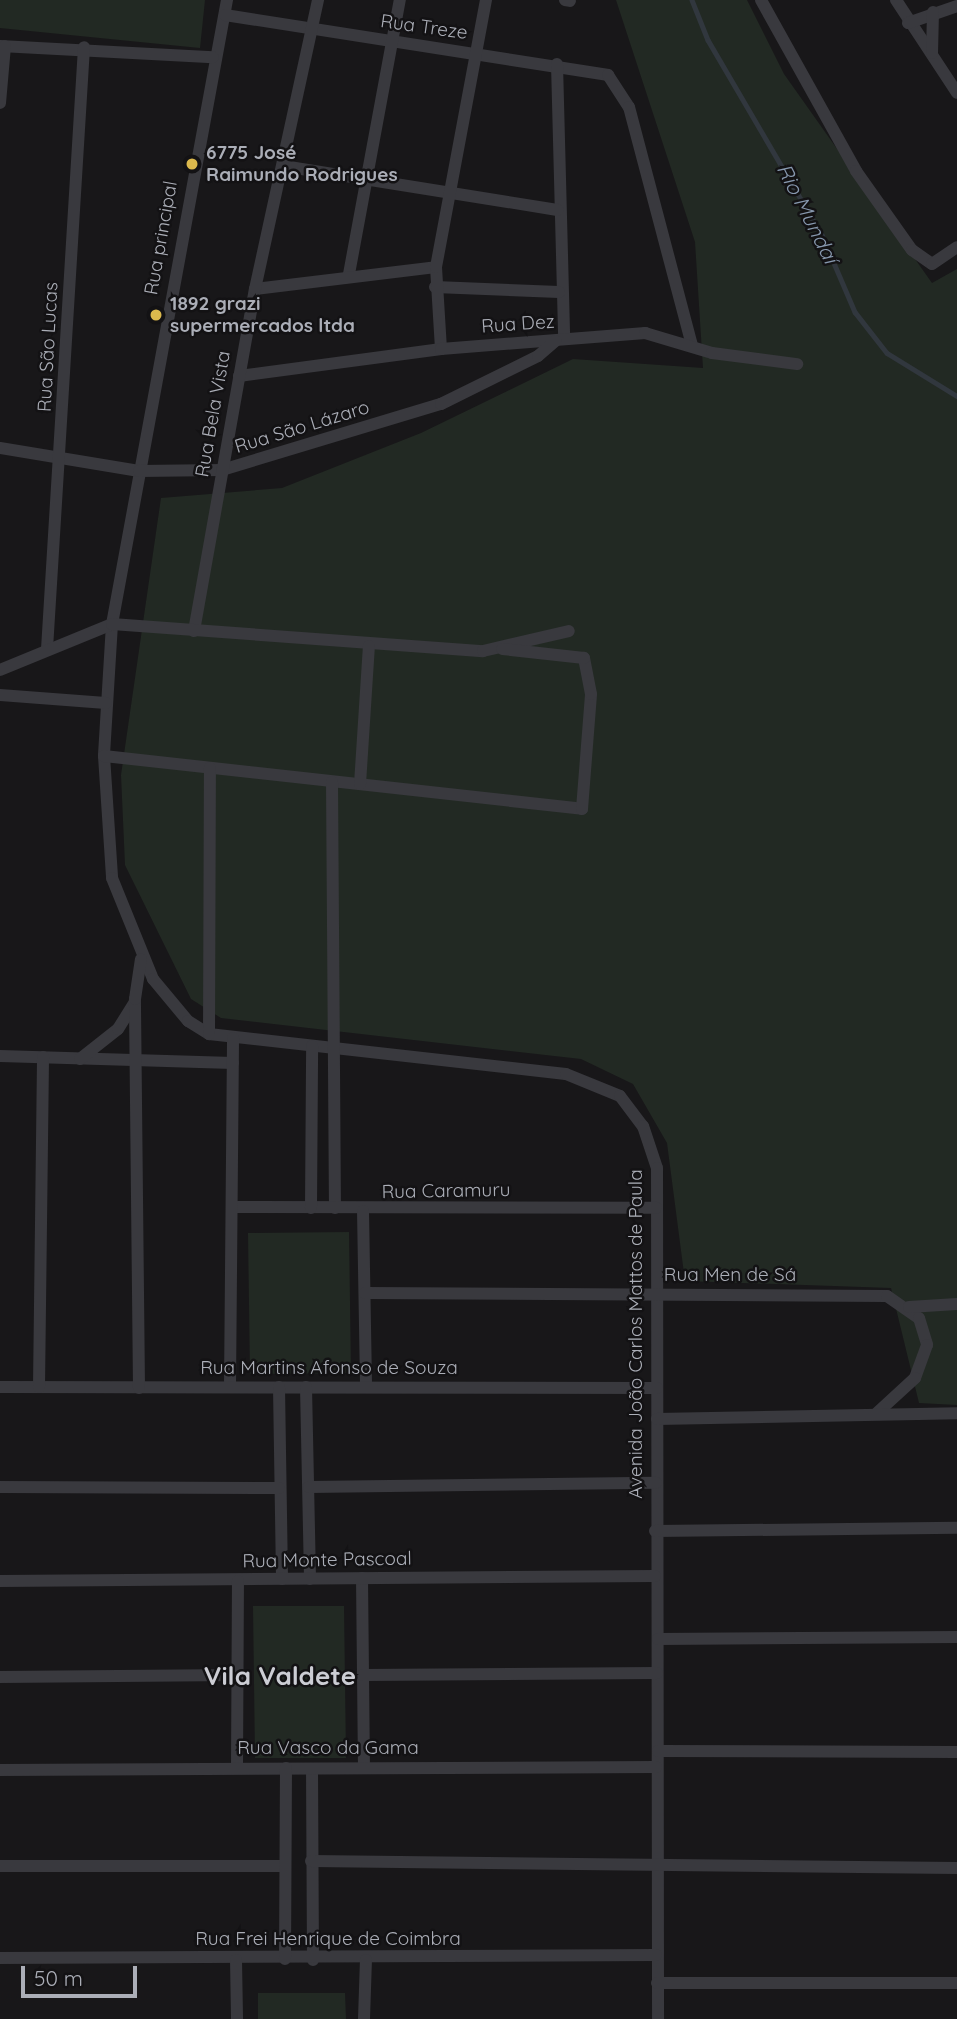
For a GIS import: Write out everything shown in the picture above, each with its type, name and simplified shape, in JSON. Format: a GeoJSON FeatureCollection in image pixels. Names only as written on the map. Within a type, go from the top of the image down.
{"type":"FeatureCollection","features":[{"type":"Feature","properties":{"kind":"street","name":"Rua principal"},"geometry":{"type":"LineString","coordinates":[[141,960],[110,869],[104,756],[112,624],[214,57],[228,0]]}},
{"type":"Feature","properties":{"kind":"street","name":"Rua Bela Vista"},"geometry":{"type":"LineString","coordinates":[[194,631],[255,289],[284,166],[318,0]]}},
{"type":"Feature","properties":{"kind":"street"},"geometry":{"type":"LineString","coordinates":[[349,274],[363,179],[400,0]]}},
{"type":"Feature","properties":{"kind":"street"},"geometry":{"type":"LineString","coordinates":[[441,349],[435,287],[436,267],[486,0]]}},
{"type":"Feature","properties":{"kind":"street"},"geometry":{"type":"LineString","coordinates":[[761,0],[856,171],[912,250],[932,264],[957,247]]}},
{"type":"Feature","properties":{"kind":"street"},"geometry":{"type":"LineString","coordinates":[[896,0],[908,23],[956,89]]}},
{"type":"Feature","properties":{"kind":"street"},"geometry":{"type":"LineString","coordinates":[[908,23],[933,12],[957,6]]}},
{"type":"Feature","properties":{"kind":"street"},"geometry":{"type":"LineString","coordinates":[[932,57],[933,12]]}},
{"type":"Feature","properties":{"kind":"street","name":"Rua Treze"},"geometry":{"type":"LineString","coordinates":[[225,15],[393,43],[557,64],[615,81],[642,148],[692,346]]}},
{"type":"Feature","properties":{"kind":"street"},"geometry":{"type":"LineString","coordinates":[[0,103],[2,46],[84,47],[214,57]]}},
{"type":"Feature","properties":{"kind":"street","name":"Rua São Lucas"},"geometry":{"type":"LineString","coordinates":[[47,649],[61,459],[84,47]]}},
{"type":"Feature","properties":{"kind":"street"},"geometry":{"type":"LineString","coordinates":[[557,64],[559,340]]}},
{"type":"Feature","properties":{"kind":"street"},"geometry":{"type":"LineString","coordinates":[[284,166],[450,196],[557,210]]}},
{"type":"Feature","properties":{"kind":"street"},"geometry":{"type":"LineString","coordinates":[[255,289],[349,274],[436,267]]}},
{"type":"Feature","properties":{"kind":"street"},"geometry":{"type":"LineString","coordinates":[[435,287],[559,292]]}},
{"type":"Feature","properties":{"kind":"street","name":"Rua Dez"},"geometry":{"type":"LineString","coordinates":[[239,376],[441,349],[645,333],[692,346],[797,364]]}},
{"type":"Feature","properties":{"kind":"street","name":"Rua São Lázaro"},"geometry":{"type":"LineString","coordinates":[[0,448],[138,471],[222,470],[441,404],[538,356],[559,340]]}},
{"type":"Feature","properties":{"kind":"street"},"geometry":{"type":"LineString","coordinates":[[0,670],[112,624],[369,646],[502,649],[584,658],[591,694],[582,809],[104,756]]}},
{"type":"Feature","properties":{"kind":"street"},"geometry":{"type":"LineString","coordinates":[[502,649],[569,631]]}},
{"type":"Feature","properties":{"kind":"street"},"geometry":{"type":"LineString","coordinates":[[360,784],[369,646]]}},
{"type":"Feature","properties":{"kind":"street"},"geometry":{"type":"LineString","coordinates":[[0,695],[106,703]]}},
{"type":"Feature","properties":{"kind":"street"},"geometry":{"type":"LineString","coordinates":[[209,1034],[210,768]]}},
{"type":"Feature","properties":{"kind":"street"},"geometry":{"type":"LineString","coordinates":[[332,782],[331,1045],[335,1208]]}},
{"type":"Feature","properties":{"kind":"street"},"geometry":{"type":"LineString","coordinates":[[141,960],[165,997],[209,1034]]}},
{"type":"Feature","properties":{"kind":"street"},"geometry":{"type":"LineString","coordinates":[[139,1388],[135,999],[141,960]]}},
{"type":"Feature","properties":{"kind":"street"},"geometry":{"type":"LineString","coordinates":[[80,1059],[118,1029],[135,999]]}},
{"type":"Feature","properties":{"kind":"street","name":"Avenida João Carlos Mattos de Paula"},"geometry":{"type":"LineString","coordinates":[[209,1034],[312,1046],[331,1045],[461,1057],[594,1080],[620,1096],[643,1126],[657,1168],[657,2019]]}},
{"type":"Feature","properties":{"kind":"street"},"geometry":{"type":"LineString","coordinates":[[230,1386],[236,1207],[233,1038]]}},
{"type":"Feature","properties":{"kind":"street"},"geometry":{"type":"LineString","coordinates":[[311,1208],[312,1046]]}},
{"type":"Feature","properties":{"kind":"street"},"geometry":{"type":"LineString","coordinates":[[0,1056],[80,1059],[137,1057],[233,1063]]}},
{"type":"Feature","properties":{"kind":"street"},"geometry":{"type":"LineString","coordinates":[[39,1387],[43,1057]]}},
{"type":"Feature","properties":{"kind":"street","name":"Rua Caramuru"},"geometry":{"type":"LineString","coordinates":[[236,1207],[335,1208],[363,1211],[656,1208]]}},
{"type":"Feature","properties":{"kind":"street"},"geometry":{"type":"LineString","coordinates":[[363,1211],[366,1385]]}},
{"type":"Feature","properties":{"kind":"street","name":"Rua Men de Sá"},"geometry":{"type":"LineString","coordinates":[[365,1293],[887,1296],[909,1307],[919,1318],[927,1345],[922,1367],[877,1413]]}},
{"type":"Feature","properties":{"kind":"street"},"geometry":{"type":"LineString","coordinates":[[909,1307],[957,1304]]}},
{"type":"Feature","properties":{"kind":"street","name":"Rua Martins Afonso de Souza"},"geometry":{"type":"LineString","coordinates":[[0,1387],[366,1385],[657,1388]]}},
{"type":"Feature","properties":{"kind":"street"},"geometry":{"type":"LineString","coordinates":[[279,1387],[282,1579]]}},
{"type":"Feature","properties":{"kind":"street"},"geometry":{"type":"LineString","coordinates":[[306,1387],[310,1579]]}},
{"type":"Feature","properties":{"kind":"street"},"geometry":{"type":"LineString","coordinates":[[657,1419],[957,1413]]}},
{"type":"Feature","properties":{"kind":"street"},"geometry":{"type":"LineString","coordinates":[[309,1487],[656,1483]]}},
{"type":"Feature","properties":{"kind":"street"},"geometry":{"type":"LineString","coordinates":[[0,1487],[279,1488]]}},
{"type":"Feature","properties":{"kind":"street"},"geometry":{"type":"LineString","coordinates":[[655,1531],[957,1528]]}},
{"type":"Feature","properties":{"kind":"street","name":"Rua Monte Pascoal"},"geometry":{"type":"LineString","coordinates":[[0,1581],[655,1576]]}},
{"type":"Feature","properties":{"kind":"street"},"geometry":{"type":"LineString","coordinates":[[362,1578],[364,1767]]}},
{"type":"Feature","properties":{"kind":"street"},"geometry":{"type":"LineString","coordinates":[[237,1767],[238,1581]]}},
{"type":"Feature","properties":{"kind":"street"},"geometry":{"type":"LineString","coordinates":[[658,1639],[957,1637]]}},
{"type":"Feature","properties":{"kind":"street"},"geometry":{"type":"LineString","coordinates":[[363,1675],[657,1673]]}},
{"type":"Feature","properties":{"kind":"street"},"geometry":{"type":"LineString","coordinates":[[0,1677],[237,1675]]}},
{"type":"Feature","properties":{"kind":"street"},"geometry":{"type":"LineString","coordinates":[[658,1751],[957,1752]]}},
{"type":"Feature","properties":{"kind":"street","name":"Rua Vasco da Gama"},"geometry":{"type":"LineString","coordinates":[[0,1770],[656,1767]]}},
{"type":"Feature","properties":{"kind":"street"},"geometry":{"type":"LineString","coordinates":[[285,1959],[286,1768]]}},
{"type":"Feature","properties":{"kind":"street"},"geometry":{"type":"LineString","coordinates":[[312,1769],[313,1960]]}},
{"type":"Feature","properties":{"kind":"street"},"geometry":{"type":"LineString","coordinates":[[311,1861],[656,1867],[957,1868]]}},
{"type":"Feature","properties":{"kind":"street"},"geometry":{"type":"LineString","coordinates":[[0,1866],[284,1866]]}},
{"type":"Feature","properties":{"kind":"street","name":"Rua Frei Henrique de Coimbra"},"geometry":{"type":"LineString","coordinates":[[0,1958],[366,1960],[656,1955]]}},
{"type":"Feature","properties":{"kind":"street"},"geometry":{"type":"LineString","coordinates":[[236,1960],[237,2019]]}},
{"type":"Feature","properties":{"kind":"street"},"geometry":{"type":"LineString","coordinates":[[364,2019],[366,1960]]}},
{"type":"Feature","properties":{"kind":"street"},"geometry":{"type":"LineString","coordinates":[[657,1983],[957,1983]]}},
{"type":"Feature","properties":{"kind":"shaded area"},"geometry":{"type":"Polygon","coordinates":[[[0,0],[205,0],[200,48],[0,28],[0,0]]]}},
{"type":"Feature","properties":{"kind":"shaded area"},"geometry":{"type":"Polygon","coordinates":[[[616,0],[747,0],[784,74],[932,283],[957,269],[957,1405],[919,1403],[891,1288],[685,1281],[667,1143],[633,1084],[581,1059],[221,1018],[191,999],[125,865],[121,775],[161,498],[282,488],[421,433],[573,359],[703,368],[695,242],[616,0]]]}},
{"type":"Feature","properties":{"kind":"shaded area"},"geometry":{"type":"Polygon","coordinates":[[[349,1232],[351,1373],[250,1374],[248,1233],[349,1232]]]}},
{"type":"Feature","properties":{"kind":"shaded area"},"geometry":{"type":"Polygon","coordinates":[[[253,1606],[344,1606],[346,1758],[255,1758],[253,1606]]]}},
{"type":"Feature","properties":{"kind":"shaded area"},"geometry":{"type":"Polygon","coordinates":[[[258,1993],[345,1993],[346,2019],[258,2019],[258,1993]]]}},
{"type":"Feature","properties":{"kind":"waterway","name":"Rio Mundaí"},"geometry":{"type":"LineString","coordinates":[[692,0],[708,40],[822,235],[855,312],[887,353],[957,396]]}},
{"type":"Feature","properties":{"kind":"place","name":"6775 José Raimundo Rodrigues"},"geometry":{"type":"Point","coordinates":[192,164]}},
{"type":"Feature","properties":{"kind":"place","name":"1892 grazi supermercados ltda"},"geometry":{"type":"Point","coordinates":[156,315]}},
{"type":"Feature","properties":{"kind":"district","name":"Vila Valdete"},"geometry":{"type":"Point","coordinates":[280,1676]}}]}
